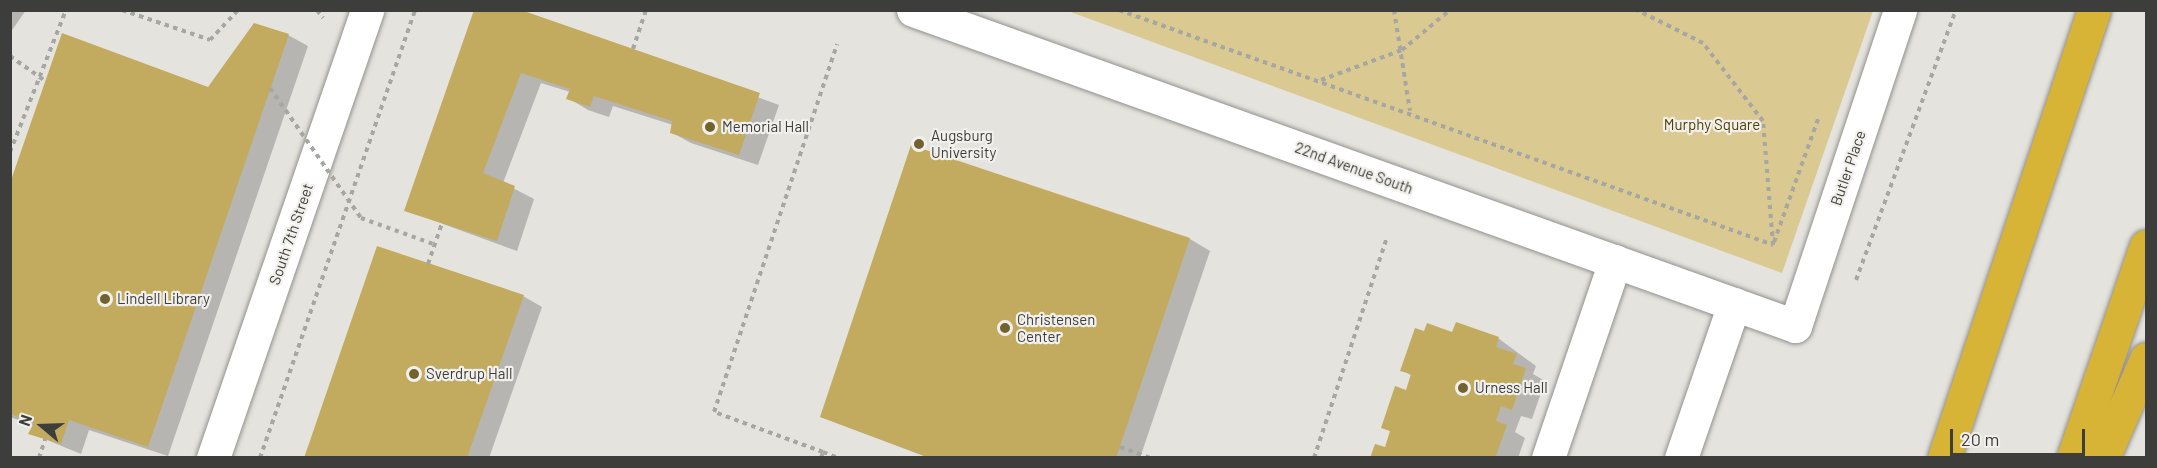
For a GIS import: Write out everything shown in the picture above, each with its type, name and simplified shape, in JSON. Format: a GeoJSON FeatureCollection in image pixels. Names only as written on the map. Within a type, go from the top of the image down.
{"type":"FeatureCollection","features":[{"type":"Feature","properties":{"kind":"highway"},"geometry":{"type":"LineString","coordinates":[[1944,458],[2094,10]]}},
{"type":"Feature","properties":{"kind":"highway"},"geometry":{"type":"LineString","coordinates":[[2073,458],[2146,246]]}},
{"type":"Feature","properties":{"kind":"highway"},"geometry":{"type":"LineString","coordinates":[[2103,458],[2146,359]]}},
{"type":"Feature","properties":{"kind":"street","name":"South 7th Street"},"geometry":{"type":"LineString","coordinates":[[213,458],[367,10]]}},
{"type":"Feature","properties":{"kind":"street","name":"22nd Avenue South"},"geometry":{"type":"LineString","coordinates":[[913,10],[1795,326]]}},
{"type":"Feature","properties":{"kind":"street","name":"Butler Place"},"geometry":{"type":"LineString","coordinates":[[1795,326],[1900,10]]}},
{"type":"Feature","properties":{"kind":"street"},"geometry":{"type":"LineString","coordinates":[[1548,458],[1615,261]]}},
{"type":"Feature","properties":{"kind":"street"},"geometry":{"type":"LineString","coordinates":[[1681,458],[1734,304]]}},
{"type":"Feature","properties":{"kind":"path"},"geometry":{"type":"LineString","coordinates":[[10,152],[66,10]]}},
{"type":"Feature","properties":{"kind":"path"},"geometry":{"type":"LineString","coordinates":[[122,10],[210,40],[238,10]]}},
{"type":"Feature","properties":{"kind":"path"},"geometry":{"type":"LineString","coordinates":[[260,458],[415,10]]}},
{"type":"Feature","properties":{"kind":"path"},"geometry":{"type":"LineString","coordinates":[[633,49],[646,10]]}},
{"type":"Feature","properties":{"kind":"path"},"geometry":{"type":"LineString","coordinates":[[1119,10],[1410,111],[1773,245]]}},
{"type":"Feature","properties":{"kind":"path"},"geometry":{"type":"LineString","coordinates":[[1394,10],[1410,111]]}},
{"type":"Feature","properties":{"kind":"path"},"geometry":{"type":"LineString","coordinates":[[1320,80],[1402,50],[1450,10]]}},
{"type":"Feature","properties":{"kind":"path"},"geometry":{"type":"LineString","coordinates":[[1637,10],[1703,43],[1762,121],[1773,245]]}},
{"type":"Feature","properties":{"kind":"path"},"geometry":{"type":"LineString","coordinates":[[1855,282],[1956,10]]}},
{"type":"Feature","properties":{"kind":"path"},"geometry":{"type":"LineString","coordinates":[[837,44],[714,412],[839,458]]}},
{"type":"Feature","properties":{"kind":"path"},"geometry":{"type":"LineString","coordinates":[[10,56],[45,81]]}},
{"type":"Feature","properties":{"kind":"path"},"geometry":{"type":"LineString","coordinates":[[270,88],[361,218],[436,245]]}},
{"type":"Feature","properties":{"kind":"path"},"geometry":{"type":"LineString","coordinates":[[1773,245],[1821,111]]}},
{"type":"Feature","properties":{"kind":"path"},"geometry":{"type":"LineString","coordinates":[[428,264],[442,223]]}},
{"type":"Feature","properties":{"kind":"path"},"geometry":{"type":"LineString","coordinates":[[1314,458],[1387,237]]}},
{"type":"Feature","properties":{"kind":"path"},"geometry":{"type":"LineString","coordinates":[[39,458],[45,439]]}},
{"type":"Feature","properties":{"kind":"path"},"geometry":{"type":"LineString","coordinates":[[1120,447],[1150,458]]}},
{"type":"Feature","properties":{"kind":"path"},"geometry":{"type":"LineString","coordinates":[[821,458],[823,452]]}},
{"type":"Feature","properties":{"kind":"green space","name":"Murphy Square"},"geometry":{"type":"Polygon","coordinates":[[[1873,10],[1782,273],[1068,11],[1873,10]]]}},
{"type":"Feature","properties":{"kind":"building","name":"Memorial Hall"},"geometry":{"type":"Polygon","coordinates":[[[474,10],[521,10],[760,93],[739,155],[670,133],[672,121],[594,96],[590,107],[566,99],[570,89],[521,73],[483,173],[515,186],[497,241],[404,211],[474,10]]]}},
{"type":"Feature","properties":{"kind":"building","name":"Lindell Library"},"geometry":{"type":"Polygon","coordinates":[[[254,23],[289,34],[148,447],[69,420],[61,444],[28,434],[34,423],[10,414],[10,183],[62,33],[208,87],[254,23]]]}},
{"type":"Feature","properties":{"kind":"building","name":"Christensen Center"},"geometry":{"type":"Polygon","coordinates":[[[911,145],[1190,238],[1116,458],[930,458],[820,417],[911,145]]]}},
{"type":"Feature","properties":{"kind":"building","name":"Sverdrup Hall"},"geometry":{"type":"Polygon","coordinates":[[[377,246],[524,295],[467,458],[304,458],[377,246]]]}},
{"type":"Feature","properties":{"kind":"building","name":"Urness Hall"},"geometry":{"type":"Polygon","coordinates":[[[1456,322],[1499,337],[1496,347],[1517,354],[1513,364],[1526,368],[1512,410],[1501,406],[1496,421],[1507,425],[1495,458],[1370,458],[1375,444],[1385,447],[1390,431],[1381,428],[1395,386],[1406,390],[1411,374],[1400,371],[1415,328],[1424,331],[1427,323],[1452,332],[1456,322]]]}},
{"type":"Feature","properties":{"kind":"place","name":"Memorial Hall"},"geometry":{"type":"Point","coordinates":[710,127]}},
{"type":"Feature","properties":{"kind":"place","name":"Augsburg University"},"geometry":{"type":"Point","coordinates":[919,144]}},
{"type":"Feature","properties":{"kind":"place","name":"Lindell Library"},"geometry":{"type":"Point","coordinates":[105,299]}},
{"type":"Feature","properties":{"kind":"place","name":"Christensen Center"},"geometry":{"type":"Point","coordinates":[1005,328]}},
{"type":"Feature","properties":{"kind":"place","name":"Sverdrup Hall"},"geometry":{"type":"Point","coordinates":[414,374]}},
{"type":"Feature","properties":{"kind":"place","name":"Urness Hall"},"geometry":{"type":"Point","coordinates":[1463,388]}}]}
